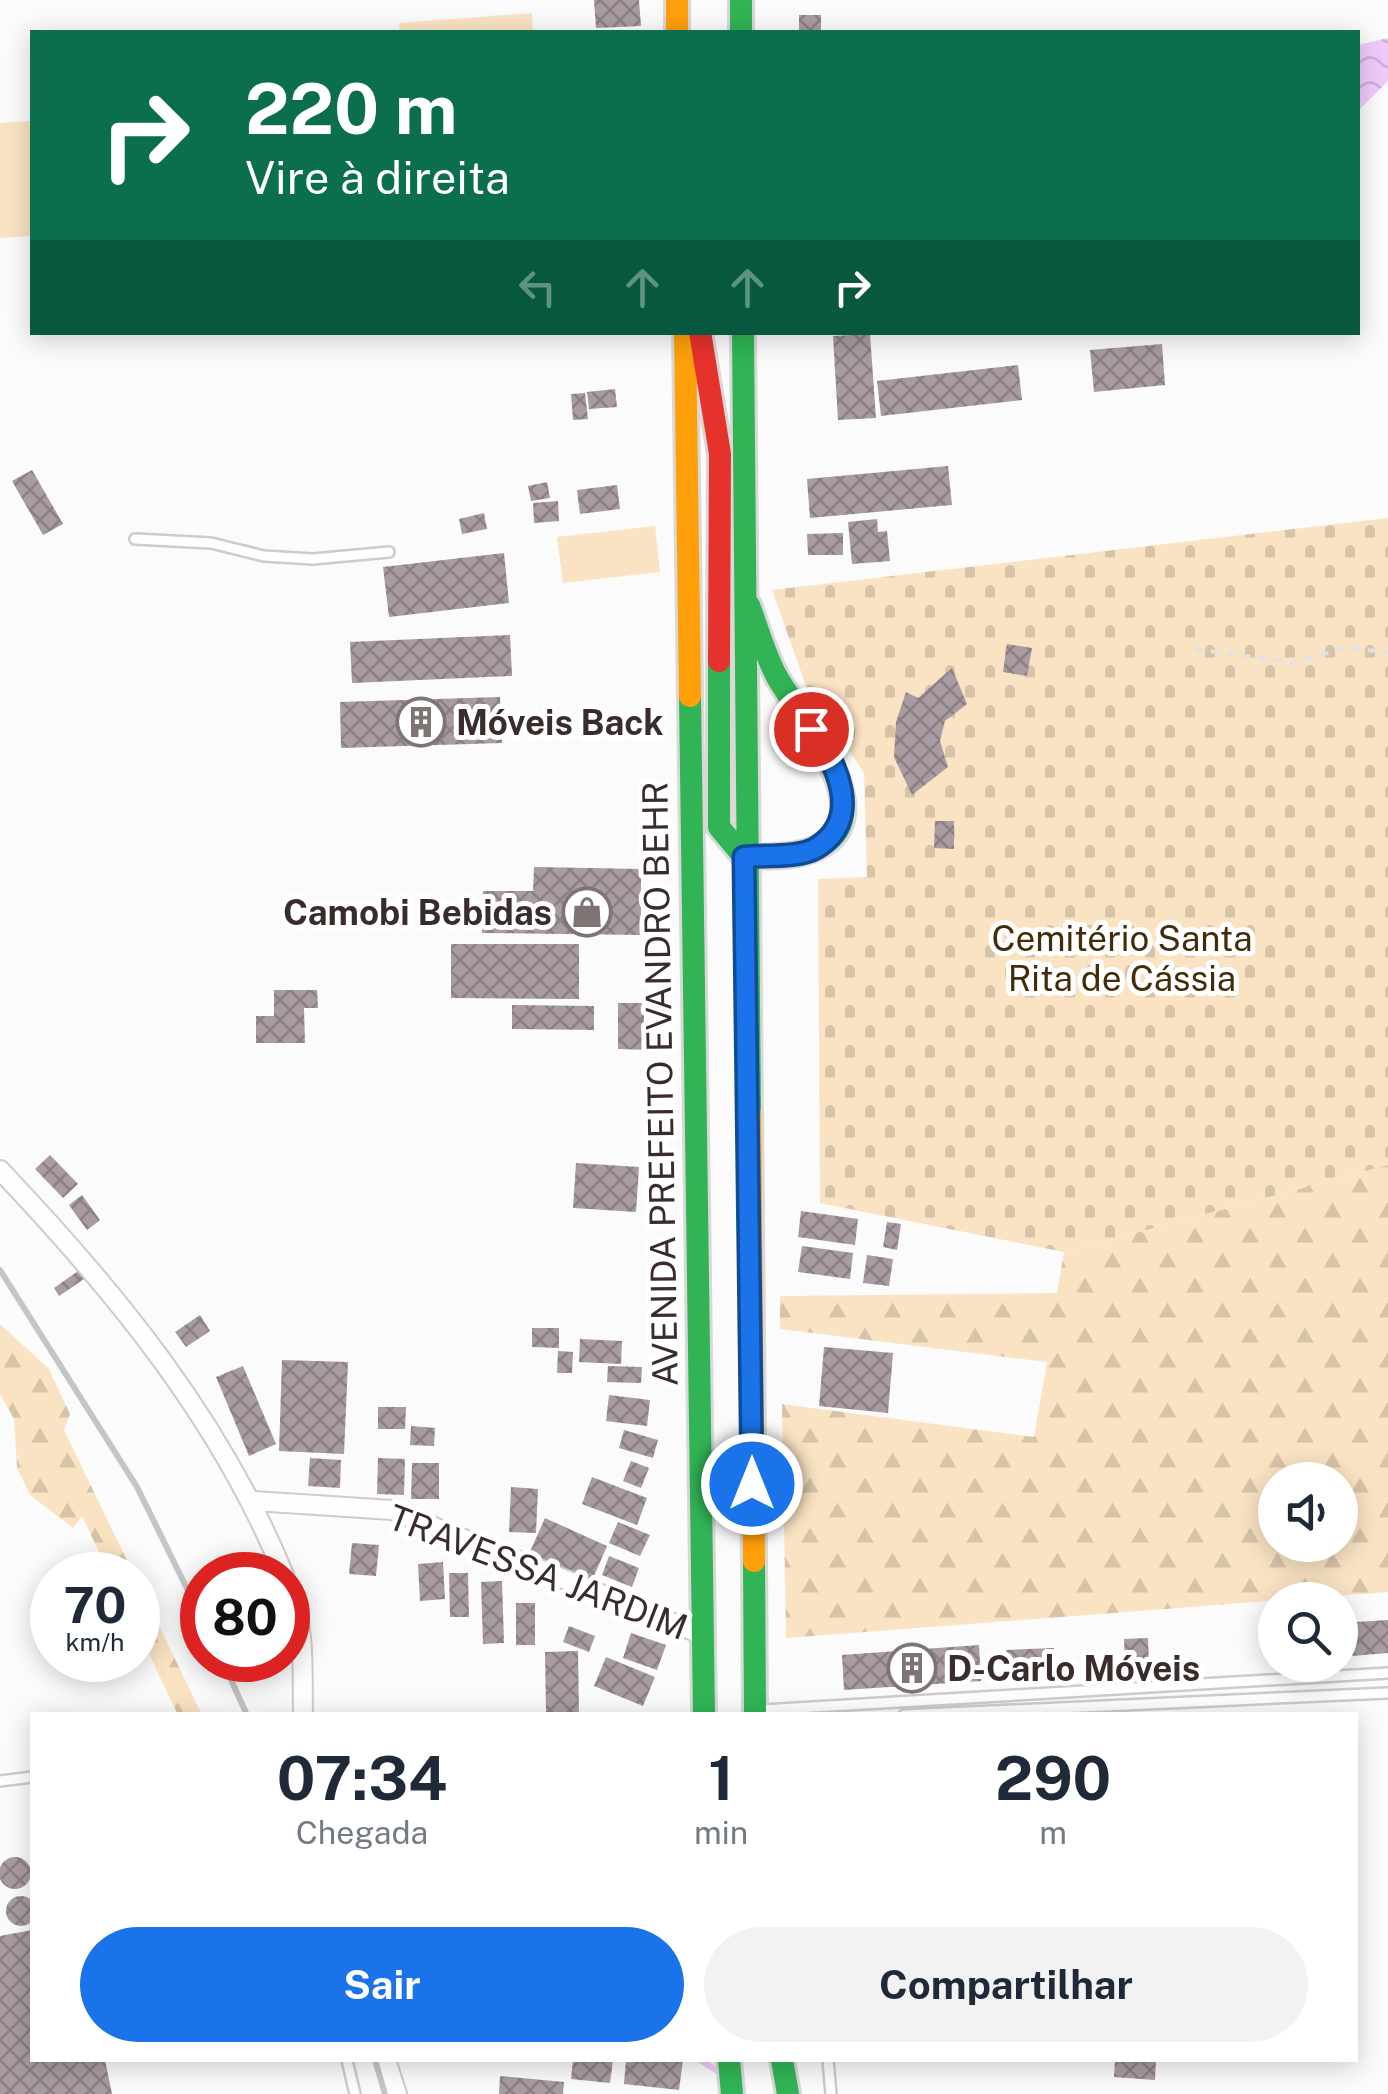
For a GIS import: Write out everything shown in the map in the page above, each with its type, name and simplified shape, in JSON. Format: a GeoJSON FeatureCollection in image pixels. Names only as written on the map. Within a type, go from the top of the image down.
{"type":"FeatureCollection","features":[{"type":"Feature","properties":{"kind":"highway"},"geometry":{"type":"LineString","coordinates":[[677,0],[677,30]]}},
{"type":"Feature","properties":{"kind":"highway"},"geometry":{"type":"LineString","coordinates":[[741,0],[742,30]]}},
{"type":"Feature","properties":{"kind":"highway","name":"AVENIDA PREFEITO EVANDRO BEHR"},"geometry":{"type":"LineString","coordinates":[[685,335],[704,1712]]}},
{"type":"Feature","properties":{"kind":"highway"},"geometry":{"type":"LineString","coordinates":[[700,335],[720,454],[719,827],[744,857]]}},
{"type":"Feature","properties":{"kind":"highway"},"geometry":{"type":"LineString","coordinates":[[743,335],[744,857],[755,1712]]}},
{"type":"Feature","properties":{"kind":"highway"},"geometry":{"type":"LineString","coordinates":[[742,588],[775,673],[829,752],[842,794],[836,830],[814,850],[744,857]]}},
{"type":"Feature","properties":{"kind":"highway"},"geometry":{"type":"LineString","coordinates":[[729,2062],[732,2094]]}},
{"type":"Feature","properties":{"kind":"highway"},"geometry":{"type":"LineString","coordinates":[[782,2062],[788,2094]]}},
{"type":"Feature","properties":{"kind":"street"},"geometry":{"type":"LineString","coordinates":[[0,1170],[177,1377],[254,1501],[275,1552]]}},
{"type":"Feature","properties":{"kind":"street","name":"TRAVESSA JARDIM"},"geometry":{"type":"LineString","coordinates":[[254,1501],[392,1510],[703,1635]]}},
{"type":"Feature","properties":{"kind":"street"},"geometry":{"type":"LineString","coordinates":[[303,1682],[303,1712]]}},
{"type":"Feature","properties":{"kind":"street"},"geometry":{"type":"LineString","coordinates":[[387,2062],[397,2094]]}},
{"type":"Feature","properties":{"kind":"lane"},"geometry":{"type":"LineString","coordinates":[[135,540],[210,543],[264,556],[313,559],[389,552]]}},
{"type":"Feature","properties":{"kind":"lane"},"geometry":{"type":"LineString","coordinates":[[770,1712],[1388,1672]]}},
{"type":"Feature","properties":{"kind":"lane"},"geometry":{"type":"LineString","coordinates":[[973,1712],[1388,1694]]}},
{"type":"Feature","properties":{"kind":"lane"},"geometry":{"type":"LineString","coordinates":[[0,1781],[30,1778]]}},
{"type":"Feature","properties":{"kind":"lane"},"geometry":{"type":"LineString","coordinates":[[348,2062],[356,2094]]}},
{"type":"Feature","properties":{"kind":"lane"},"geometry":{"type":"LineString","coordinates":[[828,2062],[831,2094]]}},
{"type":"Feature","properties":{"kind":"path"},"geometry":{"type":"LineString","coordinates":[[1195,649],[1294,663],[1344,648],[1388,652]]}},
{"type":"Feature","properties":{"kind":"green space"},"geometry":{"type":"Polygon","coordinates":[[[532,13],[533,30],[400,30],[399,23],[532,13]]]}},
{"type":"Feature","properties":{"kind":"green space"},"geometry":{"type":"Polygon","coordinates":[[[30,121],[30,236],[0,238],[0,123],[30,121]]]}},
{"type":"Feature","properties":{"kind":"green space","name":"Cemitério Santa Rita de Cássia"},"geometry":{"type":"Polygon","coordinates":[[[1388,518],[1388,1165],[1064,1252],[820,1203],[818,879],[867,877],[864,773],[806,686],[772,590],[1388,518]]]}},
{"type":"Feature","properties":{"kind":"green space"},"geometry":{"type":"Polygon","coordinates":[[[655,526],[660,572],[563,583],[557,537],[655,526]]]}},
{"type":"Feature","properties":{"kind":"green space"},"geometry":{"type":"Polygon","coordinates":[[[1388,1165],[1388,1592],[1358,1594],[1358,1582],[1258,1582],[1258,1602],[786,1638],[782,1404],[1034,1437],[1047,1362],[780,1329],[780,1296],[1057,1293],[1064,1252],[1388,1165]]]}},
{"type":"Feature","properties":{"kind":"green space"},"geometry":{"type":"Polygon","coordinates":[[[0,1324],[49,1369],[70,1414],[64,1430],[123,1552],[99,1552],[82,1516],[73,1528],[30,1495],[17,1468],[14,1419],[0,1394],[0,1324]]]}},
{"type":"Feature","properties":{"kind":"green space"},"geometry":{"type":"Polygon","coordinates":[[[160,1628],[180,1669],[180,1682],[186,1682],[201,1712],[177,1712],[160,1677],[160,1628]]]}},
{"type":"Feature","properties":{"kind":"water"},"geometry":{"type":"Polygon","coordinates":[[[1388,38],[1388,81],[1360,109],[1360,45],[1388,38]]]}},
{"type":"Feature","properties":{"kind":"building"},"geometry":{"type":"Polygon","coordinates":[[[594,0],[639,0],[641,26],[596,28],[594,0]]]}},
{"type":"Feature","properties":{"kind":"building"},"geometry":{"type":"Polygon","coordinates":[[[799,15],[821,15],[821,30],[799,30],[799,15]]]}},
{"type":"Feature","properties":{"kind":"building"},"geometry":{"type":"Polygon","coordinates":[[[870,335],[876,418],[838,420],[833,336],[870,335]]]}},
{"type":"Feature","properties":{"kind":"building"},"geometry":{"type":"Polygon","coordinates":[[[1162,344],[1165,385],[1094,392],[1090,350],[1162,344]]]}},
{"type":"Feature","properties":{"kind":"building"},"geometry":{"type":"Polygon","coordinates":[[[1018,365],[1022,400],[881,416],[877,381],[1018,365]]]}},
{"type":"Feature","properties":{"kind":"building"},"geometry":{"type":"Polygon","coordinates":[[[615,389],[617,407],[589,409],[587,392],[615,389]]]}},
{"type":"Feature","properties":{"kind":"building"},"geometry":{"type":"Polygon","coordinates":[[[585,393],[588,419],[573,420],[571,394],[585,393]]]}},
{"type":"Feature","properties":{"kind":"building"},"geometry":{"type":"Polygon","coordinates":[[[948,466],[952,505],[810,518],[807,479],[948,466]]]}},
{"type":"Feature","properties":{"kind":"building"},"geometry":{"type":"Polygon","coordinates":[[[32,470],[63,524],[43,535],[12,481],[32,470]]]}},
{"type":"Feature","properties":{"kind":"building"},"geometry":{"type":"Polygon","coordinates":[[[547,482],[550,498],[531,501],[528,486],[547,482]]]}},
{"type":"Feature","properties":{"kind":"building"},"geometry":{"type":"Polygon","coordinates":[[[617,485],[620,509],[580,514],[577,490],[617,485]]]}},
{"type":"Feature","properties":{"kind":"building"},"geometry":{"type":"Polygon","coordinates":[[[558,501],[559,521],[534,523],[533,503],[558,501]]]}},
{"type":"Feature","properties":{"kind":"building"},"geometry":{"type":"Polygon","coordinates":[[[484,513],[487,529],[462,534],[459,519],[484,513]]]}},
{"type":"Feature","properties":{"kind":"building"},"geometry":{"type":"Polygon","coordinates":[[[877,519],[878,532],[887,531],[890,561],[852,564],[848,522],[877,519]]]}},
{"type":"Feature","properties":{"kind":"building"},"geometry":{"type":"Polygon","coordinates":[[[843,533],[843,555],[808,555],[807,534],[843,533]]]}},
{"type":"Feature","properties":{"kind":"building"},"geometry":{"type":"Polygon","coordinates":[[[504,553],[509,603],[389,617],[383,567],[504,553]]]}},
{"type":"Feature","properties":{"kind":"building"},"geometry":{"type":"Polygon","coordinates":[[[510,635],[512,676],[352,683],[350,642],[510,635]]]}},
{"type":"Feature","properties":{"kind":"building"},"geometry":{"type":"Polygon","coordinates":[[[1007,644],[1032,648],[1027,676],[1003,672],[1007,644]]]}},
{"type":"Feature","properties":{"kind":"building"},"geometry":{"type":"Polygon","coordinates":[[[952,668],[967,704],[945,721],[940,741],[948,767],[912,795],[894,757],[896,722],[906,692],[918,698],[952,668]]]}},
{"type":"Feature","properties":{"kind":"building","name":"Móveis Back"},"geometry":{"type":"Polygon","coordinates":[[[500,697],[502,743],[341,748],[340,702],[500,697]]]}},
{"type":"Feature","properties":{"kind":"building"},"geometry":{"type":"Polygon","coordinates":[[[935,821],[954,821],[954,849],[934,848],[935,821]]]}},
{"type":"Feature","properties":{"kind":"building","name":"Camobi Bebidas"},"geometry":{"type":"Polygon","coordinates":[[[534,867],[641,869],[641,935],[482,933],[483,891],[533,891],[534,867]]]}},
{"type":"Feature","properties":{"kind":"building"},"geometry":{"type":"Polygon","coordinates":[[[451,944],[579,944],[579,999],[451,998],[451,944]]]}},
{"type":"Feature","properties":{"kind":"building"},"geometry":{"type":"Polygon","coordinates":[[[274,990],[317,990],[318,1008],[304,1008],[305,1043],[256,1043],[256,1016],[274,1016],[274,990]]]}},
{"type":"Feature","properties":{"kind":"building"},"geometry":{"type":"Polygon","coordinates":[[[618,1003],[644,1003],[644,1039],[650,1039],[650,1050],[618,1049],[618,1003]]]}},
{"type":"Feature","properties":{"kind":"building"},"geometry":{"type":"Polygon","coordinates":[[[512,1005],[594,1006],[594,1030],[512,1029],[512,1005]]]}},
{"type":"Feature","properties":{"kind":"building"},"geometry":{"type":"Polygon","coordinates":[[[50,1155],[78,1184],[63,1198],[35,1169],[50,1155]]]}},
{"type":"Feature","properties":{"kind":"building"},"geometry":{"type":"Polygon","coordinates":[[[576,1163],[639,1167],[636,1212],[573,1208],[576,1163]]]}},
{"type":"Feature","properties":{"kind":"building"},"geometry":{"type":"Polygon","coordinates":[[[82,1195],[100,1220],[87,1230],[69,1205],[82,1195]]]}},
{"type":"Feature","properties":{"kind":"building"},"geometry":{"type":"Polygon","coordinates":[[[801,1211],[858,1219],[855,1245],[798,1237],[801,1211]]]}},
{"type":"Feature","properties":{"kind":"building"},"geometry":{"type":"Polygon","coordinates":[[[887,1222],[901,1224],[897,1250],[883,1247],[887,1222]]]}},
{"type":"Feature","properties":{"kind":"building"},"geometry":{"type":"Polygon","coordinates":[[[802,1246],[853,1253],[850,1279],[798,1272],[802,1246]]]}},
{"type":"Feature","properties":{"kind":"building"},"geometry":{"type":"Polygon","coordinates":[[[867,1255],[893,1259],[889,1286],[863,1283],[867,1255]]]}},
{"type":"Feature","properties":{"kind":"building"},"geometry":{"type":"Polygon","coordinates":[[[78,1271],[84,1279],[59,1296],[54,1288],[78,1271]]]}},
{"type":"Feature","properties":{"kind":"building"},"geometry":{"type":"Polygon","coordinates":[[[200,1315],[210,1331],[186,1347],[175,1332],[200,1315]]]}},
{"type":"Feature","properties":{"kind":"building"},"geometry":{"type":"Polygon","coordinates":[[[532,1328],[559,1328],[559,1348],[532,1347],[532,1328]]]}},
{"type":"Feature","properties":{"kind":"building"},"geometry":{"type":"Polygon","coordinates":[[[580,1339],[622,1341],[621,1364],[579,1362],[580,1339]]]}},
{"type":"Feature","properties":{"kind":"building"},"geometry":{"type":"Polygon","coordinates":[[[824,1347],[893,1353],[888,1413],[819,1406],[824,1347]]]}},
{"type":"Feature","properties":{"kind":"building"},"geometry":{"type":"Polygon","coordinates":[[[558,1351],[573,1352],[572,1373],[557,1373],[558,1351]]]}},
{"type":"Feature","properties":{"kind":"building"},"geometry":{"type":"Polygon","coordinates":[[[282,1360],[348,1362],[344,1454],[279,1451],[282,1360]]]}},
{"type":"Feature","properties":{"kind":"building"},"geometry":{"type":"Polygon","coordinates":[[[243,1366],[276,1444],[249,1456],[216,1377],[243,1366]]]}},
{"type":"Feature","properties":{"kind":"building"},"geometry":{"type":"Polygon","coordinates":[[[608,1366],[642,1367],[641,1383],[607,1382],[608,1366]]]}},
{"type":"Feature","properties":{"kind":"building"},"geometry":{"type":"Polygon","coordinates":[[[609,1395],[650,1400],[647,1426],[606,1421],[609,1395]]]}},
{"type":"Feature","properties":{"kind":"building"},"geometry":{"type":"Polygon","coordinates":[[[378,1407],[406,1407],[405,1429],[378,1429],[378,1407]]]}},
{"type":"Feature","properties":{"kind":"building"},"geometry":{"type":"Polygon","coordinates":[[[411,1426],[435,1428],[434,1446],[410,1445],[411,1426]]]}},
{"type":"Feature","properties":{"kind":"building"},"geometry":{"type":"Polygon","coordinates":[[[624,1430],[658,1440],[653,1458],[619,1448],[624,1430]]]}},
{"type":"Feature","properties":{"kind":"building"},"geometry":{"type":"Polygon","coordinates":[[[310,1458],[341,1460],[340,1488],[308,1486],[310,1458]]]}},
{"type":"Feature","properties":{"kind":"building"},"geometry":{"type":"Polygon","coordinates":[[[378,1458],[405,1459],[404,1495],[377,1494],[378,1458]]]}},
{"type":"Feature","properties":{"kind":"building"},"geometry":{"type":"Polygon","coordinates":[[[631,1461],[649,1468],[641,1488],[623,1481],[631,1461]]]}},
{"type":"Feature","properties":{"kind":"building"},"geometry":{"type":"Polygon","coordinates":[[[412,1463],[439,1463],[439,1499],[411,1499],[412,1463]]]}},
{"type":"Feature","properties":{"kind":"building"},"geometry":{"type":"Polygon","coordinates":[[[592,1477],[647,1498],[637,1525],[582,1504],[592,1477]]]}},
{"type":"Feature","properties":{"kind":"building"},"geometry":{"type":"Polygon","coordinates":[[[511,1487],[538,1489],[536,1533],[509,1532],[511,1487]]]}},
{"type":"Feature","properties":{"kind":"building"},"geometry":{"type":"Polygon","coordinates":[[[545,1518],[607,1546],[591,1583],[529,1554],[545,1518]]]}},
{"type":"Feature","properties":{"kind":"building"},"geometry":{"type":"Polygon","coordinates":[[[618,1522],[650,1535],[640,1556],[609,1543],[618,1522]]]}},
{"type":"Feature","properties":{"kind":"building"},"geometry":{"type":"Polygon","coordinates":[[[352,1543],[379,1545],[376,1576],[349,1574],[352,1543]]]}},
{"type":"Feature","properties":{"kind":"building"},"geometry":{"type":"Polygon","coordinates":[[[609,1556],[639,1568],[632,1587],[602,1575],[609,1556]]]}},
{"type":"Feature","properties":{"kind":"building"},"geometry":{"type":"Polygon","coordinates":[[[443,1562],[445,1599],[420,1601],[418,1564],[443,1562]]]}},
{"type":"Feature","properties":{"kind":"building"},"geometry":{"type":"Polygon","coordinates":[[[449,1573],[468,1573],[469,1617],[450,1617],[449,1573]]]}},
{"type":"Feature","properties":{"kind":"building"},"geometry":{"type":"Polygon","coordinates":[[[502,1581],[504,1643],[483,1644],[481,1582],[502,1581]]]}},
{"type":"Feature","properties":{"kind":"building"},"geometry":{"type":"Polygon","coordinates":[[[516,1603],[535,1603],[535,1645],[516,1645],[516,1603]]]}},
{"type":"Feature","properties":{"kind":"building"},"geometry":{"type":"Polygon","coordinates":[[[1388,1620],[1388,1653],[1358,1656],[1358,1622],[1388,1620]]]}},
{"type":"Feature","properties":{"kind":"building"},"geometry":{"type":"Polygon","coordinates":[[[569,1626],[595,1636],[589,1652],[563,1642],[569,1626]]]}},
{"type":"Feature","properties":{"kind":"building"},"geometry":{"type":"Polygon","coordinates":[[[631,1633],[666,1645],[657,1670],[623,1658],[631,1633]]]}},
{"type":"Feature","properties":{"kind":"building"},"geometry":{"type":"Polygon","coordinates":[[[1148,1638],[1149,1664],[1125,1665],[1124,1639],[1148,1638]]]}},
{"type":"Feature","properties":{"kind":"building","name":"D-Carlo Móveis"},"geometry":{"type":"Polygon","coordinates":[[[979,1645],[981,1681],[844,1690],[842,1655],[979,1645]]]}},
{"type":"Feature","properties":{"kind":"building"},"geometry":{"type":"Polygon","coordinates":[[[1054,1648],[1055,1675],[1007,1677],[1006,1650],[1054,1648]]]}},
{"type":"Feature","properties":{"kind":"building"},"geometry":{"type":"Polygon","coordinates":[[[578,1651],[579,1712],[546,1712],[545,1652],[578,1651]]]}},
{"type":"Feature","properties":{"kind":"building"},"geometry":{"type":"Polygon","coordinates":[[[606,1657],[655,1677],[643,1706],[594,1686],[606,1657]]]}},
{"type":"Feature","properties":{"kind":"building"},"geometry":{"type":"Polygon","coordinates":[[[15,1857],[27,1861],[27,1885],[15,1889],[3,1885],[-1,1873],[3,1861],[15,1857]]]}},
{"type":"Feature","properties":{"kind":"building"},"geometry":{"type":"Polygon","coordinates":[[[15,1897],[27,1897],[30,1923],[15,1925],[7,1917],[7,1905],[15,1897]]]}},
{"type":"Feature","properties":{"kind":"building"},"geometry":{"type":"Polygon","coordinates":[[[30,1930],[30,2062],[105,2062],[112,2094],[0,2094],[0,1936],[30,1930]]]}},
{"type":"Feature","properties":{"kind":"building"},"geometry":{"type":"Polygon","coordinates":[[[573,2062],[613,2062],[610,2083],[571,2079],[573,2062]]]}},
{"type":"Feature","properties":{"kind":"building"},"geometry":{"type":"Polygon","coordinates":[[[626,2062],[683,2062],[679,2090],[624,2084],[626,2062]]]}},
{"type":"Feature","properties":{"kind":"building"},"geometry":{"type":"Polygon","coordinates":[[[1115,2062],[1156,2062],[1155,2080],[1114,2077],[1115,2062]]]}},
{"type":"Feature","properties":{"kind":"building"},"geometry":{"type":"Polygon","coordinates":[[[500,2076],[564,2082],[563,2094],[499,2094],[500,2076]]]}},
{"type":"Feature","properties":{"kind":"waterway"},"geometry":{"type":"LineString","coordinates":[[703,2062],[722,2074]]}},
{"type":"Feature","properties":{"kind":"railway"},"geometry":{"type":"LineString","coordinates":[[0,1270],[137,1487],[180,1574]]}},
{"type":"Feature","properties":{"kind":"railway"},"geometry":{"type":"LineString","coordinates":[[232,1682],[246,1712]]}},
{"type":"Feature","properties":{"kind":"railway"},"geometry":{"type":"LineString","coordinates":[[376,2062],[385,2094]]}},
{"type":"Feature","properties":{"kind":"traffic: fast"},"geometry":{"type":"LineString","coordinates":[[741,0],[741,30]]}},
{"type":"Feature","properties":{"kind":"traffic: fast"},"geometry":{"type":"LineString","coordinates":[[743,335],[750,1113]]}},
{"type":"Feature","properties":{"kind":"traffic: fast"},"geometry":{"type":"LineString","coordinates":[[719,661],[719,827],[744,857],[806,852],[831,838],[842,819],[842,796],[820,743],[777,677],[749,605]]}},
{"type":"Feature","properties":{"kind":"traffic: fast"},"geometry":{"type":"LineString","coordinates":[[690,696],[704,1712]]}},
{"type":"Feature","properties":{"kind":"traffic: fast"},"geometry":{"type":"LineString","coordinates":[[754,1561],[755,1712]]}},
{"type":"Feature","properties":{"kind":"traffic: fast"},"geometry":{"type":"LineString","coordinates":[[729,2062],[732,2094]]}},
{"type":"Feature","properties":{"kind":"traffic: fast"},"geometry":{"type":"LineString","coordinates":[[782,2062],[788,2094]]}},
{"type":"Feature","properties":{"kind":"traffic: slow"},"geometry":{"type":"LineString","coordinates":[[677,0],[677,30]]}},
{"type":"Feature","properties":{"kind":"traffic: slow"},"geometry":{"type":"LineString","coordinates":[[685,335],[690,696]]}},
{"type":"Feature","properties":{"kind":"traffic: slow"},"geometry":{"type":"LineString","coordinates":[[750,1113],[754,1561]]}},
{"type":"Feature","properties":{"kind":"traffic: jam"},"geometry":{"type":"LineString","coordinates":[[700,335],[720,454],[719,661]]}},
{"type":"Feature","properties":{"kind":"place","name":"Móveis Back"},"geometry":{"type":"Point","coordinates":[421,722]}},
{"type":"Feature","properties":{"kind":"place","name":"Camobi Bebidas"},"geometry":{"type":"Point","coordinates":[587,912]}},
{"type":"Feature","properties":{"kind":"place","name":"D-Carlo Móveis"},"geometry":{"type":"Point","coordinates":[912,1668]}},
{"type":"Feature","properties":{"kind":"route"},"geometry":{"type":"LineString","coordinates":[[752,1484],[744,857],[814,850],[836,830],[842,813],[839,774],[829,752],[811,729]]}}]}
